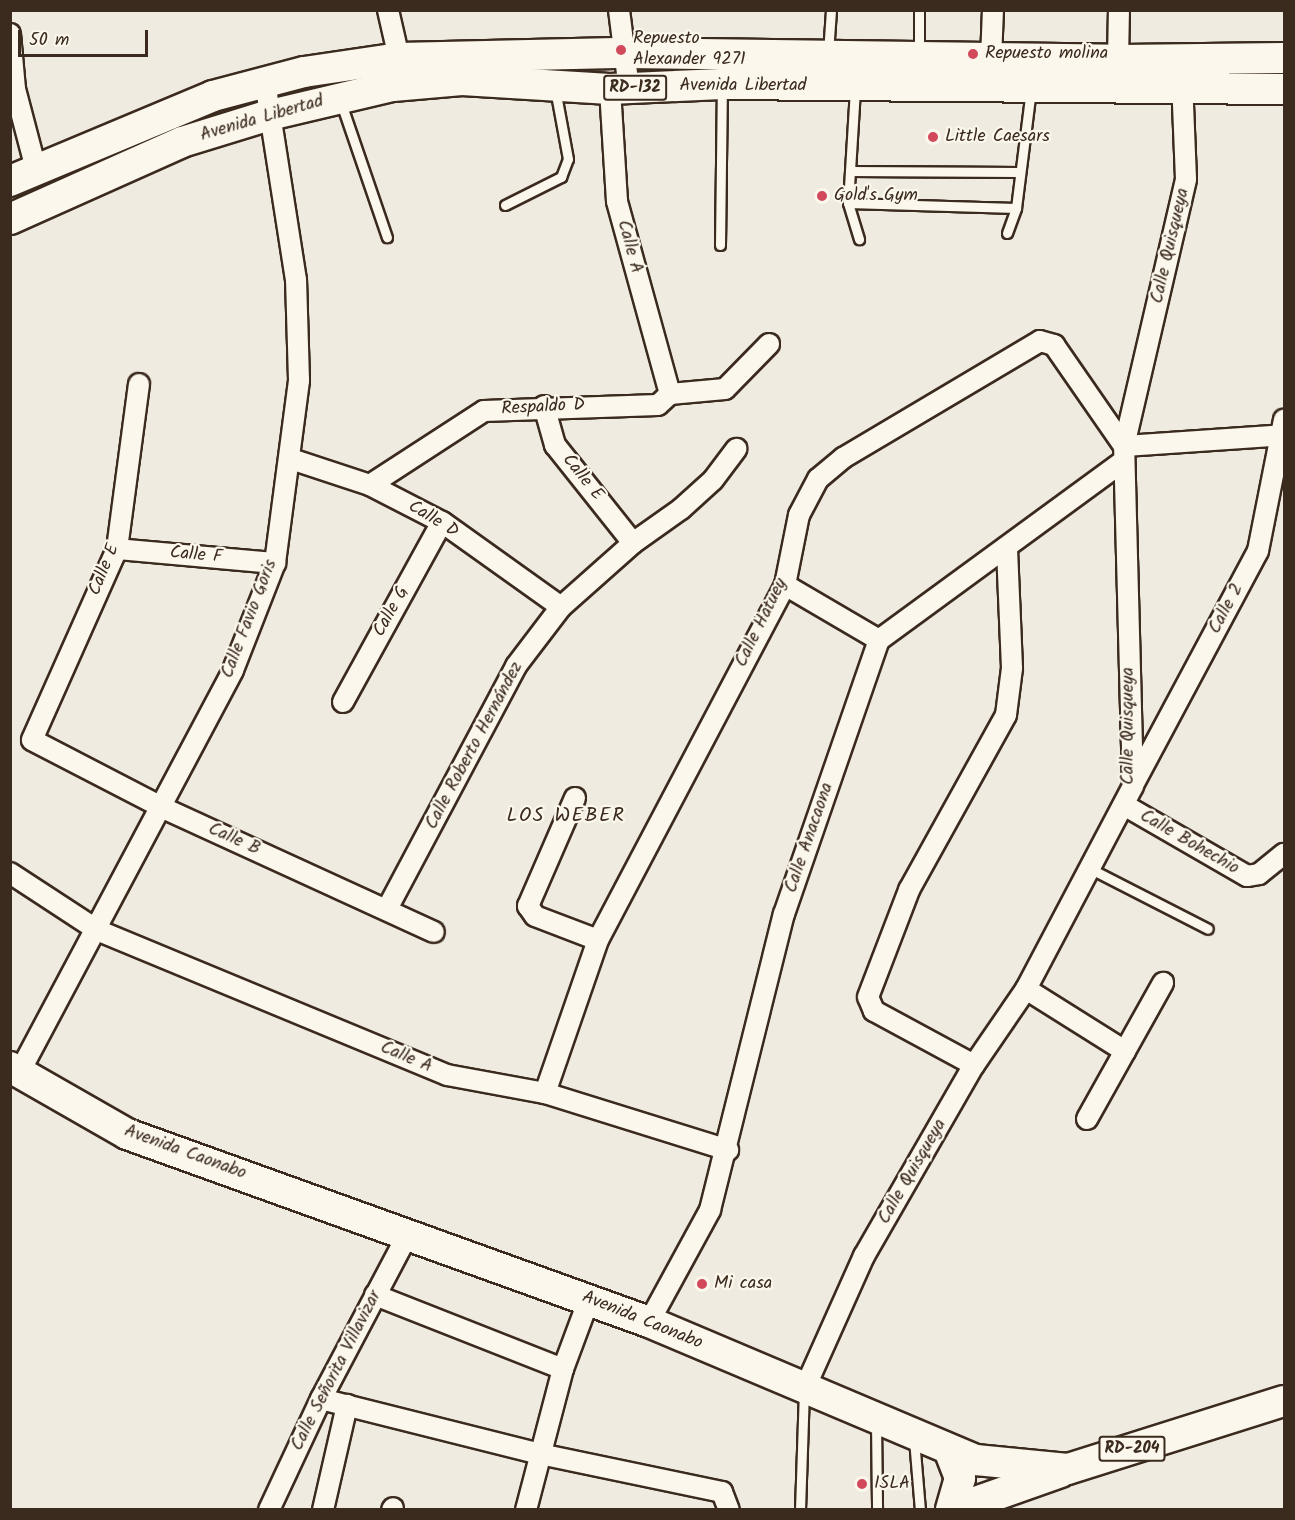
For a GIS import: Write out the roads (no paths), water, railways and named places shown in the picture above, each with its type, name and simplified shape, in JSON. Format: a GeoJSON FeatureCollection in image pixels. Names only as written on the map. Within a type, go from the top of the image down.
{"type":"FeatureCollection","features":[{"type":"Feature","properties":{"kind":"main road","name":"Avenida Libertad"},"geometry":{"type":"LineString","coordinates":[[23,175],[213,96],[265,82],[399,58],[627,53],[1118,60],[1284,58]]}},
{"type":"Feature","properties":{"kind":"main road","name":"Avenida Libertad"},"geometry":{"type":"LineString","coordinates":[[10,219],[182,142],[270,115],[393,86],[462,80],[620,89],[722,84],[1284,89]]}},
{"type":"Feature","properties":{"kind":"main road","name":"Avenida Caonabo"},"geometry":{"type":"LineString","coordinates":[[15,1070],[127,1134],[649,1322],[876,1421],[963,1456],[1068,1469],[1284,1401]]}},
{"type":"Feature","properties":{"kind":"main road"},"geometry":{"type":"LineString","coordinates":[[952,1509],[963,1456]]}},
{"type":"Feature","properties":{"kind":"main road","name":"RD-204"},"geometry":{"type":"LineString","coordinates":[[952,1509],[998,1499],[1068,1469]]}},
{"type":"Feature","properties":{"kind":"street"},"geometry":{"type":"LineString","coordinates":[[388,10],[399,58]]}},
{"type":"Feature","properties":{"kind":"street","name":"Calle A"},"geometry":{"type":"LineString","coordinates":[[619,10],[627,53],[620,89],[617,201],[667,397]]}},
{"type":"Feature","properties":{"kind":"street"},"geometry":{"type":"LineString","coordinates":[[991,59],[993,10]]}},
{"type":"Feature","properties":{"kind":"street"},"geometry":{"type":"LineString","coordinates":[[1118,60],[1119,10]]}},
{"type":"Feature","properties":{"kind":"street"},"geometry":{"type":"LineString","coordinates":[[10,34],[23,175]]}},
{"type":"Feature","properties":{"kind":"street","name":"Calle Quisqueya"},"geometry":{"type":"LineString","coordinates":[[804,1390],[864,1256],[974,1065],[1026,989],[1124,806],[1132,786],[1124,454],[1186,178],[1181,58]]}},
{"type":"Feature","properties":{"kind":"street","name":"Calle Favio Goris"},"geometry":{"type":"LineString","coordinates":[[15,1070],[97,930],[233,670],[275,563],[291,459],[299,380],[296,280],[265,82]]}},
{"type":"Feature","properties":{"kind":"street","name":"Calle Hatuey"},"geometry":{"type":"LineString","coordinates":[[545,1093],[598,939],[785,585],[799,515],[818,479],[843,458],[1040,341],[1054,345],[1124,454]]}},
{"type":"Feature","properties":{"kind":"street","name":"Respaldo D"},"geometry":{"type":"LineString","coordinates":[[370,485],[484,411],[544,406],[658,405],[667,397],[725,389],[769,344]]}},
{"type":"Feature","properties":{"kind":"street","name":"Calle E"},"geometry":{"type":"LineString","coordinates":[[34,744],[32,735],[117,549],[139,384]]}},
{"type":"Feature","properties":{"kind":"street","name":"Calle E"},"geometry":{"type":"LineString","coordinates":[[544,406],[555,445],[633,543]]}},
{"type":"Feature","properties":{"kind":"street"},"geometry":{"type":"LineString","coordinates":[[785,585],[879,640],[1007,548],[1124,454],[1283,430]]}},
{"type":"Feature","properties":{"kind":"street","name":"Calle 2"},"geometry":{"type":"LineString","coordinates":[[1132,786],[1258,551],[1283,430]]}},
{"type":"Feature","properties":{"kind":"street","name":"Calle Roberto Hernández"},"geometry":{"type":"LineString","coordinates":[[387,909],[516,666],[561,607],[633,543],[681,509],[712,480],[736,449]]}},
{"type":"Feature","properties":{"kind":"street","name":"Calle D"},"geometry":{"type":"LineString","coordinates":[[291,459],[370,485],[442,522],[561,607]]}},
{"type":"Feature","properties":{"kind":"street","name":"Calle G"},"geometry":{"type":"LineString","coordinates":[[343,702],[442,522]]}},
{"type":"Feature","properties":{"kind":"street"},"geometry":{"type":"LineString","coordinates":[[974,1065],[874,1011],[868,997],[909,890],[1006,715],[1012,668],[1007,548]]}},
{"type":"Feature","properties":{"kind":"street","name":"Calle F"},"geometry":{"type":"LineString","coordinates":[[117,549],[275,563]]}},
{"type":"Feature","properties":{"kind":"street","name":"Calle Anacaona"},"geometry":{"type":"LineString","coordinates":[[649,1322],[710,1210],[728,1150],[784,914],[879,640]]}},
{"type":"Feature","properties":{"kind":"street","name":"Calle B"},"geometry":{"type":"LineString","coordinates":[[34,744],[161,807],[434,932]]}},
{"type":"Feature","properties":{"kind":"street"},"geometry":{"type":"LineString","coordinates":[[575,798],[528,906],[535,916],[598,939]]}},
{"type":"Feature","properties":{"kind":"street","name":"Calle Bohechio"},"geometry":{"type":"LineString","coordinates":[[1124,806],[1247,876],[1259,874],[1284,854]]}},
{"type":"Feature","properties":{"kind":"street","name":"Calle A"},"geometry":{"type":"LineString","coordinates":[[10,873],[97,930],[447,1075],[545,1093],[728,1150]]}},
{"type":"Feature","properties":{"kind":"street"},"geometry":{"type":"LineString","coordinates":[[1087,1119],[1163,983]]}},
{"type":"Feature","properties":{"kind":"street"},"geometry":{"type":"LineString","coordinates":[[1026,989],[1125,1051]]}},
{"type":"Feature","properties":{"kind":"street","name":"Calle Señorita Villavizar"},"geometry":{"type":"LineString","coordinates":[[269,1509],[321,1399],[408,1234]]}},
{"type":"Feature","properties":{"kind":"street"},"geometry":{"type":"LineString","coordinates":[[375,1295],[563,1369]]}},
{"type":"Feature","properties":{"kind":"street"},"geometry":{"type":"LineString","coordinates":[[526,1509],[563,1369],[589,1299]]}},
{"type":"Feature","properties":{"kind":"street"},"geometry":{"type":"LineString","coordinates":[[321,1399],[540,1454],[722,1492],[729,1509]]}},
{"type":"Feature","properties":{"kind":"street"},"geometry":{"type":"LineString","coordinates":[[323,1509],[347,1405]]}},
{"type":"Feature","properties":{"kind":"lane"},"geometry":{"type":"LineString","coordinates":[[827,57],[831,10]]}},
{"type":"Feature","properties":{"kind":"lane"},"geometry":{"type":"LineString","coordinates":[[919,10],[919,58]]}},
{"type":"Feature","properties":{"kind":"lane"},"geometry":{"type":"LineString","coordinates":[[720,245],[722,84]]}},
{"type":"Feature","properties":{"kind":"lane"},"geometry":{"type":"LineString","coordinates":[[505,205],[549,186],[561,177],[568,159],[554,85]]}},
{"type":"Feature","properties":{"kind":"lane"},"geometry":{"type":"LineString","coordinates":[[855,86],[848,203],[860,239]]}},
{"type":"Feature","properties":{"kind":"lane"},"geometry":{"type":"LineString","coordinates":[[1007,232],[1016,208],[1032,87]]}},
{"type":"Feature","properties":{"kind":"lane"},"geometry":{"type":"LineString","coordinates":[[339,98],[387,237]]}},
{"type":"Feature","properties":{"kind":"lane"},"geometry":{"type":"LineString","coordinates":[[850,171],[1019,172]]}},
{"type":"Feature","properties":{"kind":"lane"},"geometry":{"type":"LineString","coordinates":[[848,203],[1016,208]]}},
{"type":"Feature","properties":{"kind":"lane"},"geometry":{"type":"LineString","coordinates":[[1091,869],[1208,929]]}},
{"type":"Feature","properties":{"kind":"lane"},"geometry":{"type":"LineString","coordinates":[[800,1509],[804,1390]]}},
{"type":"Feature","properties":{"kind":"lane"},"geometry":{"type":"LineString","coordinates":[[876,1421],[877,1509]]}},
{"type":"Feature","properties":{"kind":"lane"},"geometry":{"type":"LineString","coordinates":[[914,1437],[920,1509]]}},
{"type":"Feature","properties":{"kind":"place","name":"Repuesto Alexander 9271"},"geometry":{"type":"Point","coordinates":[621,50]}},
{"type":"Feature","properties":{"kind":"place","name":"Repuesto molina"},"geometry":{"type":"Point","coordinates":[973,54]}},
{"type":"Feature","properties":{"kind":"place","name":"Little Caesars"},"geometry":{"type":"Point","coordinates":[933,137]}},
{"type":"Feature","properties":{"kind":"place","name":"Gold's Gym"},"geometry":{"type":"Point","coordinates":[822,196]}},
{"type":"Feature","properties":{"kind":"place","name":"Mi casa"},"geometry":{"type":"Point","coordinates":[702,1284]}},
{"type":"Feature","properties":{"kind":"place","name":"ISLA"},"geometry":{"type":"Point","coordinates":[862,1484]}},
{"type":"Feature","properties":{"kind":"district","name":"LOS WEBER"},"geometry":{"type":"Point","coordinates":[566,816]}}]}
